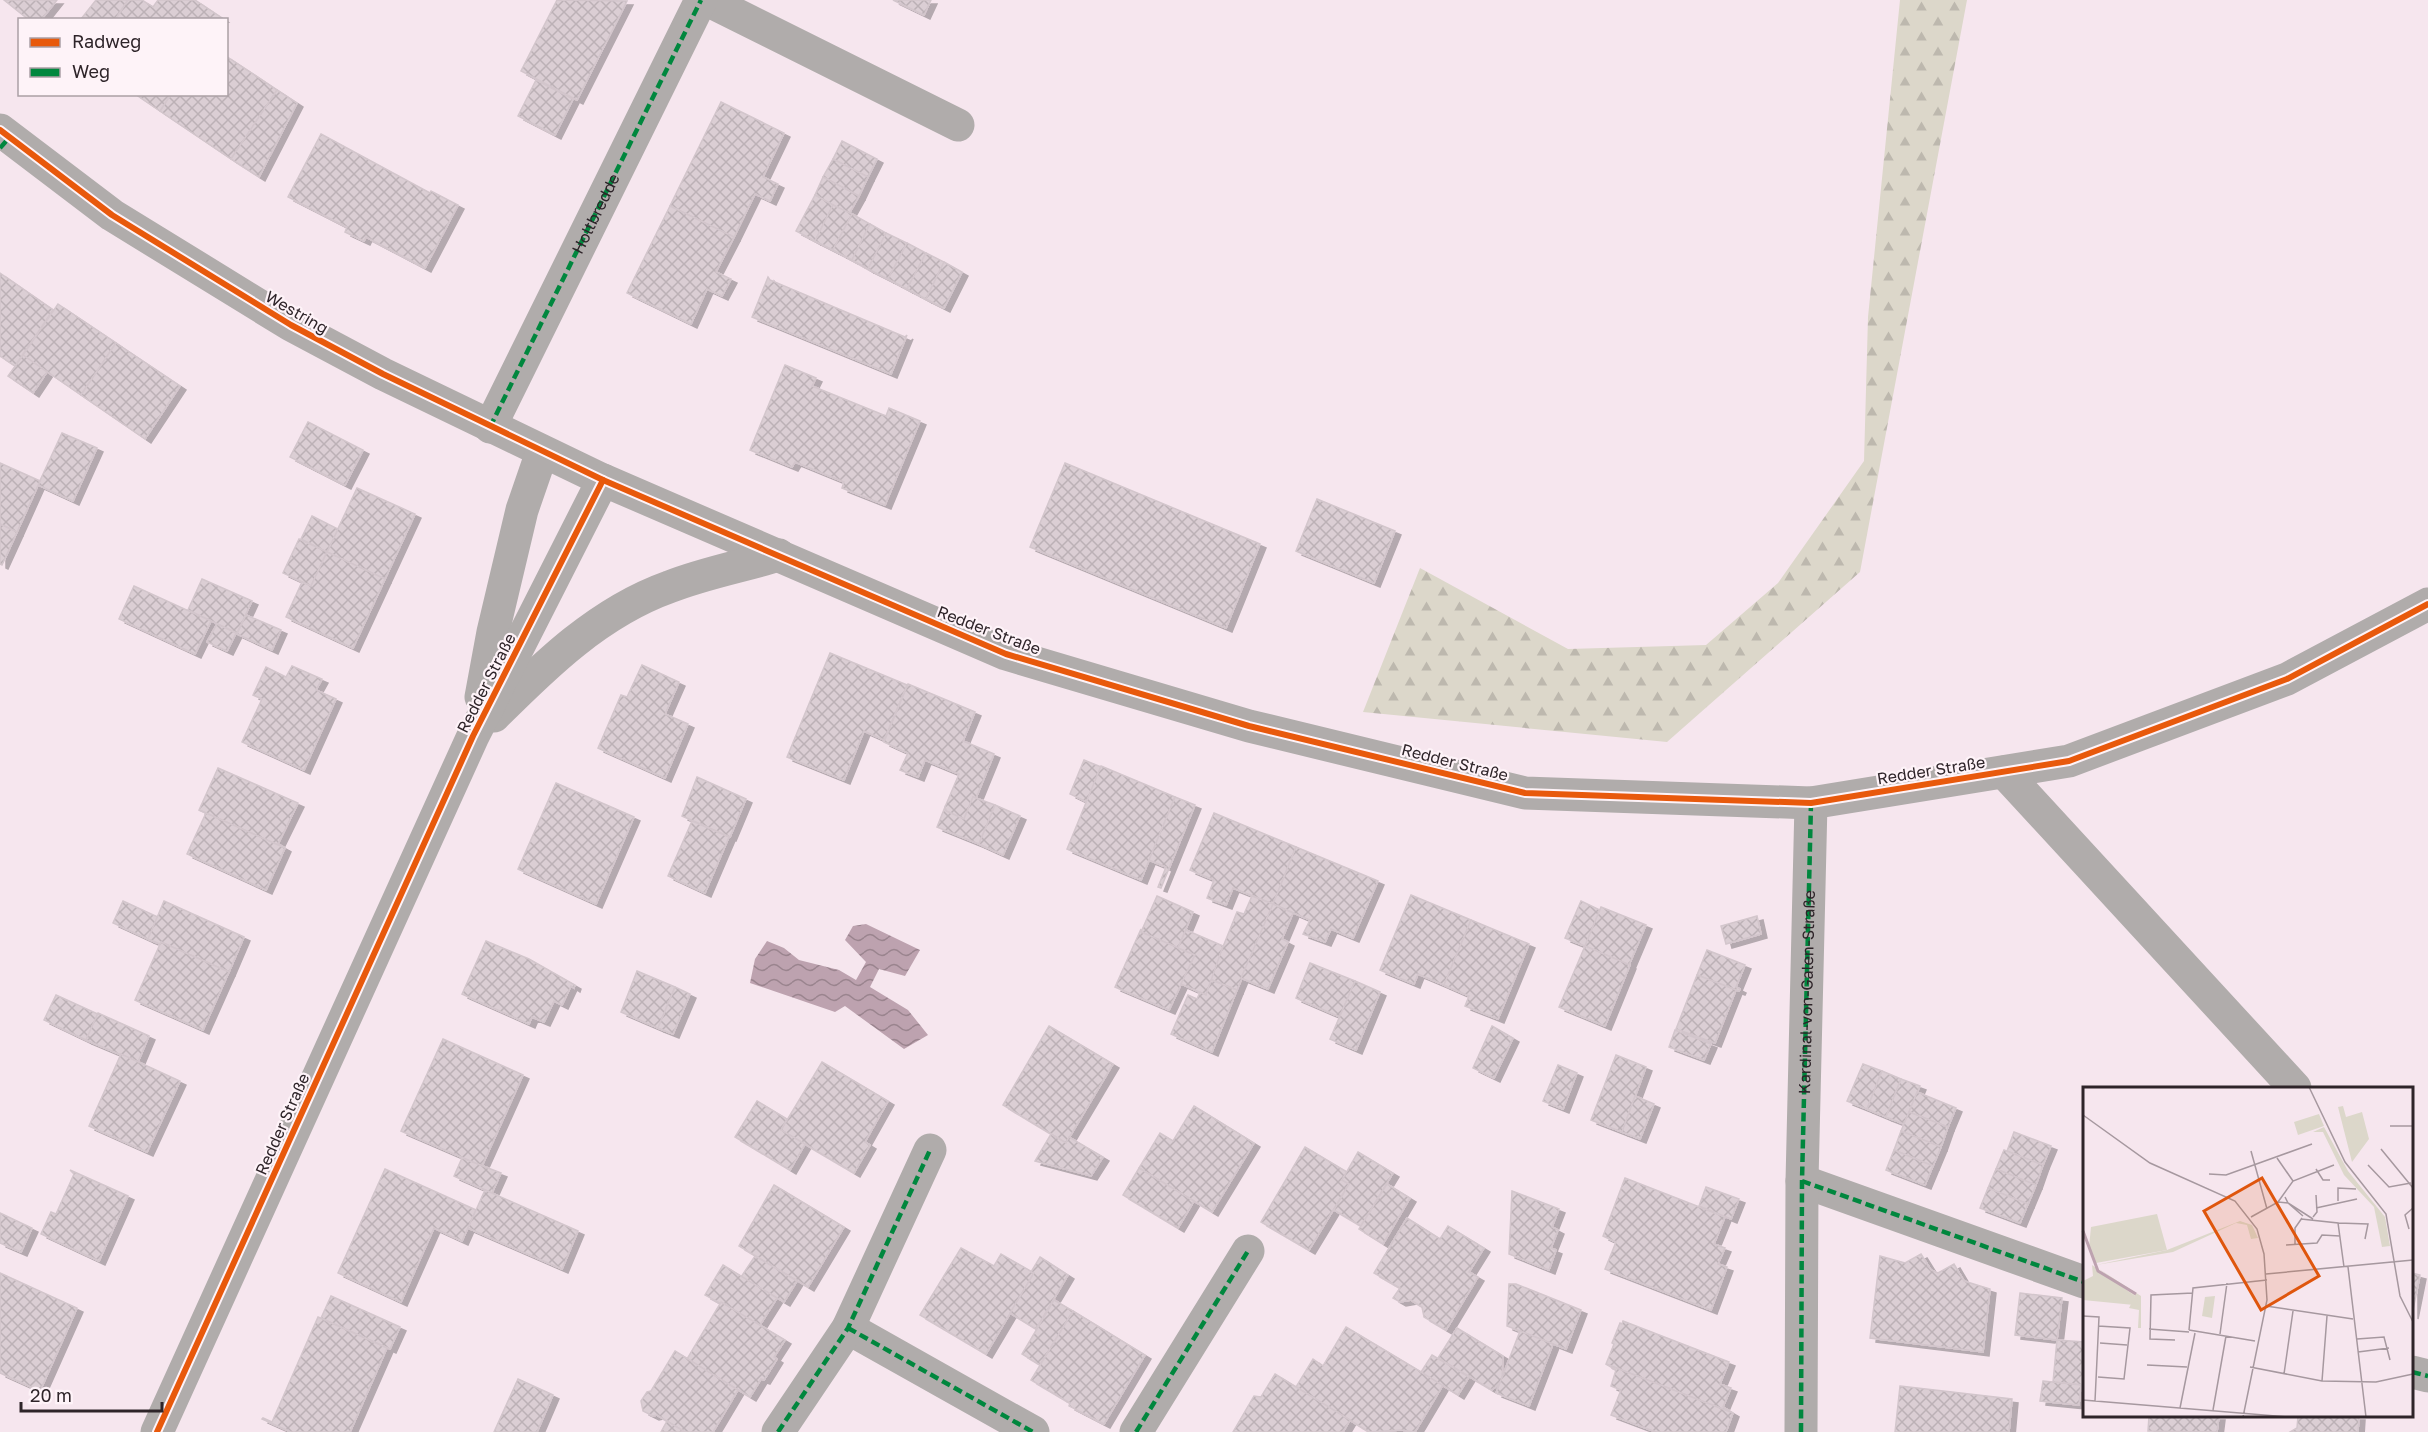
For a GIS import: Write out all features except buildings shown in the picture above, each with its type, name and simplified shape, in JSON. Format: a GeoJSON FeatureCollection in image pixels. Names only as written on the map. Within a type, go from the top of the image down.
{"type":"FeatureCollection","features":[{"type":"Feature","properties":{"kind":"street","name":"Holtbredde"},"geometry":{"type":"LineString","coordinates":[[490,427],[700,0]]}},
{"type":"Feature","properties":{"kind":"street"},"geometry":{"type":"LineString","coordinates":[[707,0],[958,125]]}},
{"type":"Feature","properties":{"kind":"street","name":"Westring"},"geometry":{"type":"LineString","coordinates":[[3,139],[112,215],[291,325],[383,374],[603,480]]}},
{"type":"Feature","properties":{"kind":"street"},"geometry":{"type":"LineString","coordinates":[[473,736],[493,632],[522,510],[543,452]]}},
{"type":"Feature","properties":{"kind":"street","name":"Redder Straße"},"geometry":{"type":"LineString","coordinates":[[157,1432],[473,736],[603,480],[1006,654],[1249,726],[1525,793],[1810,803],[2069,761],[2287,679],[2428,604]]}},
{"type":"Feature","properties":{"kind":"street"},"geometry":{"type":"LineString","coordinates":[[473,736],[535,675],[596,624],[668,587],[779,555]]}},
{"type":"Feature","properties":{"kind":"street"},"geometry":{"type":"LineString","coordinates":[[2004,772],[2293,1087]]}},
{"type":"Feature","properties":{"kind":"street","name":"Kardinal-von-Galen-Straße"},"geometry":{"type":"LineString","coordinates":[[1801,1432],[1802,1181],[1810,803]]}},
{"type":"Feature","properties":{"kind":"street"},"geometry":{"type":"LineString","coordinates":[[778,1432],[848,1328],[930,1150]]}},
{"type":"Feature","properties":{"kind":"street"},"geometry":{"type":"LineString","coordinates":[[1802,1181],[2083,1281]]}},
{"type":"Feature","properties":{"kind":"street"},"geometry":{"type":"LineString","coordinates":[[1136,1432],[1248,1251]]}},
{"type":"Feature","properties":{"kind":"street"},"geometry":{"type":"LineString","coordinates":[[848,1328],[1033,1432]]}},
{"type":"Feature","properties":{"kind":"street"},"geometry":{"type":"LineString","coordinates":[[2413,1372],[2428,1376]]}},
{"type":"Feature","properties":{"kind":"green space"},"geometry":{"type":"Polygon","coordinates":[[[1900,0],[1967,0],[1860,572],[1667,742],[1363,712],[1420,568],[1568,649],[1706,645],[1778,583],[1864,461],[1868,317],[1900,0]]]}},
{"type":"Feature","properties":{"kind":"water"},"geometry":{"type":"Polygon","coordinates":[[[866,924],[920,950],[905,976],[879,969],[870,987],[908,1010],[928,1035],[904,1049],[845,1006],[835,1012],[750,983],[755,959],[767,941],[784,948],[799,960],[839,970],[856,980],[866,962],[845,940],[853,926],[866,924]]]}},
{"type":"Feature","properties":{"kind":"marked path"},"geometry":{"type":"LineString","coordinates":[[490,427],[701,0]]}},
{"type":"Feature","properties":{"kind":"marked path"},"geometry":{"type":"LineString","coordinates":[[0,148],[9,138]]}},
{"type":"Feature","properties":{"kind":"marked path"},"geometry":{"type":"LineString","coordinates":[[1801,1432],[1802,1181],[1811,803]]}},
{"type":"Feature","properties":{"kind":"marked path"},"geometry":{"type":"LineString","coordinates":[[778,1432],[848,1328],[930,1150]]}},
{"type":"Feature","properties":{"kind":"marked path"},"geometry":{"type":"LineString","coordinates":[[1802,1181],[2083,1282]]}},
{"type":"Feature","properties":{"kind":"marked path"},"geometry":{"type":"LineString","coordinates":[[1136,1432],[1248,1251]]}},
{"type":"Feature","properties":{"kind":"marked path"},"geometry":{"type":"LineString","coordinates":[[848,1328],[1033,1432]]}},
{"type":"Feature","properties":{"kind":"marked path"},"geometry":{"type":"LineString","coordinates":[[2413,1372],[2428,1376]]}},
{"type":"Feature","properties":{"kind":"cycle path"},"geometry":{"type":"LineString","coordinates":[[0,130],[112,215],[291,325],[383,374],[603,480],[1006,654],[1249,726],[1525,793],[1811,803],[2069,761],[2287,679],[2428,604]]}},
{"type":"Feature","properties":{"kind":"cycle path"},"geometry":{"type":"LineString","coordinates":[[157,1432],[473,736],[603,480]]}}]}
